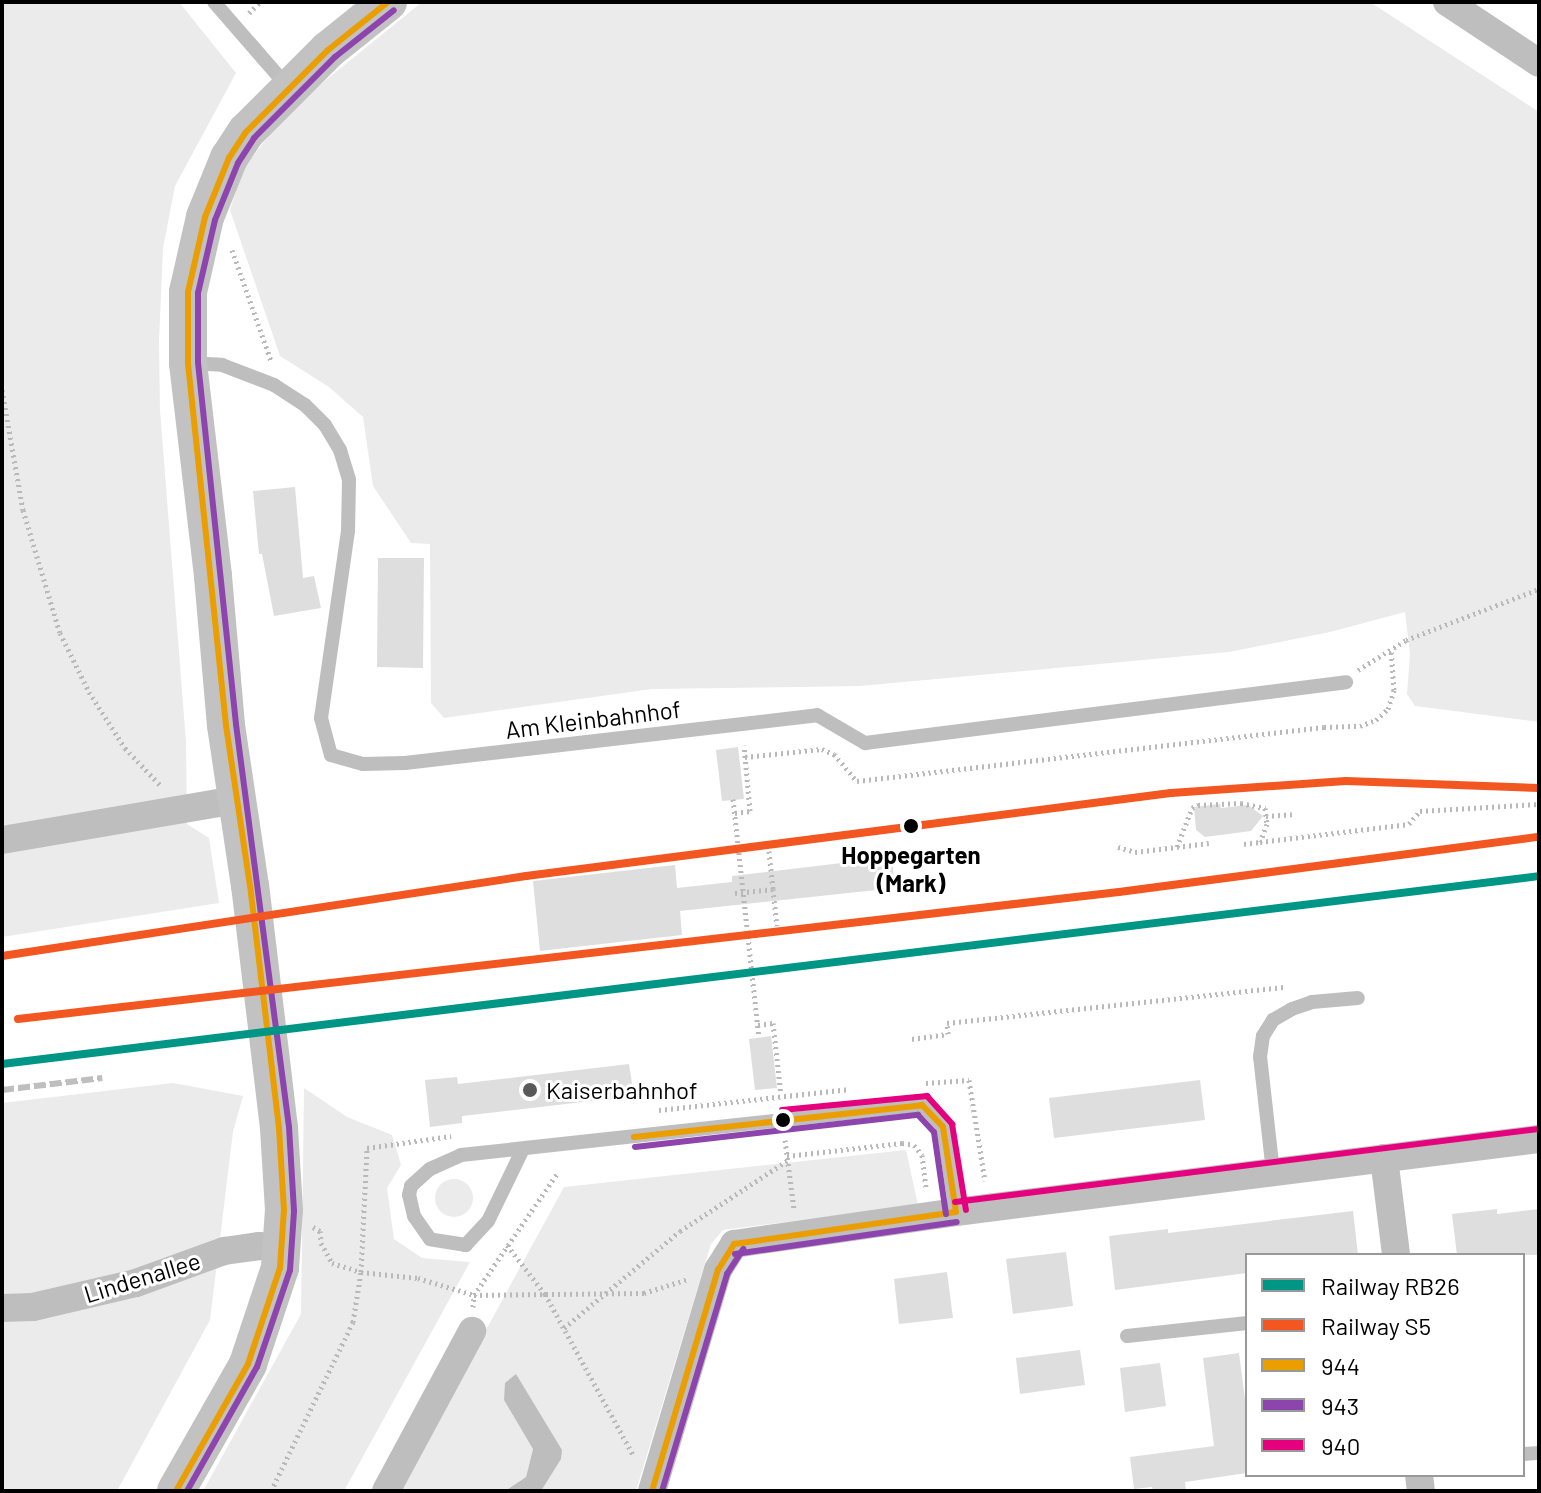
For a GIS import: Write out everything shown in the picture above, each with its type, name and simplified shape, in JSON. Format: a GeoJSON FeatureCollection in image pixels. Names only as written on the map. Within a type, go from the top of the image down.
{"type":"FeatureCollection","features":[{"type":"Feature","properties":{"kind":"street"},"geometry":{"type":"LineString","coordinates":[[176,1491],[248,1364],[292,1235],[284,1210],[279,1128],[226,725],[213,576],[188,363],[188,292],[205,217],[229,158],[246,132],[288,87],[388,2]]}},
{"type":"Feature","properties":{"kind":"street"},"geometry":{"type":"LineString","coordinates":[[1447,2],[1539,63]]}},
{"type":"Feature","properties":{"kind":"street"},"geometry":{"type":"LineString","coordinates":[[2,840],[237,800]]}},
{"type":"Feature","properties":{"kind":"street"},"geometry":{"type":"LineString","coordinates":[[655,1482],[718,1270],[734,1244],[956,1212],[1539,1139]]}},
{"type":"Feature","properties":{"kind":"street"},"geometry":{"type":"LineString","coordinates":[[1384,1158],[1396,1253]]}},
{"type":"Feature","properties":{"kind":"street","name":"Lindenallee"},"geometry":{"type":"LineString","coordinates":[[2,1308],[33,1307],[136,1283],[224,1251],[259,1246],[292,1235]]}},
{"type":"Feature","properties":{"kind":"street"},"geometry":{"type":"LineString","coordinates":[[386,1491],[472,1331]]}},
{"type":"Feature","properties":{"kind":"lane"},"geometry":{"type":"LineString","coordinates":[[214,2],[288,87]]}},
{"type":"Feature","properties":{"kind":"lane","name":"Am Kleinbahnhof"},"geometry":{"type":"LineString","coordinates":[[188,363],[222,365],[274,385],[305,405],[325,425],[340,450],[349,480],[348,531],[321,718],[331,755],[363,764],[405,763],[817,715],[865,743],[1346,682]]}},
{"type":"Feature","properties":{"kind":"lane"},"geometry":{"type":"LineString","coordinates":[[1273,1172],[1260,1057],[1263,1036],[1273,1020],[1312,1002],[1358,998]]}},
{"type":"Feature","properties":{"kind":"lane"},"geometry":{"type":"LineString","coordinates":[[523,1149],[488,1221],[466,1245],[430,1239],[414,1216],[409,1195],[411,1186],[430,1169],[461,1155],[922,1105],[943,1127],[956,1212]]}},
{"type":"Feature","properties":{"kind":"lane"},"geometry":{"type":"LineString","coordinates":[[1127,1336],[1245,1323]]}},
{"type":"Feature","properties":{"kind":"path"},"geometry":{"type":"LineString","coordinates":[[229,241],[270,358],[274,385]]}},
{"type":"Feature","properties":{"kind":"path"},"geometry":{"type":"LineString","coordinates":[[2,390],[23,510],[60,633],[89,692],[125,748],[171,795]]}},
{"type":"Feature","properties":{"kind":"path"},"geometry":{"type":"LineString","coordinates":[[1346,682],[1368,661],[1391,649],[1539,589]]}},
{"type":"Feature","properties":{"kind":"path"},"geometry":{"type":"LineString","coordinates":[[745,757],[822,749],[834,754],[857,781],[1324,727],[1360,726],[1376,720],[1388,709],[1394,690],[1391,649]]}},
{"type":"Feature","properties":{"kind":"path"},"geometry":{"type":"LineString","coordinates":[[735,813],[750,811],[741,724]]}},
{"type":"Feature","properties":{"kind":"path"},"geometry":{"type":"LineString","coordinates":[[733,799],[759,1038]]}},
{"type":"Feature","properties":{"kind":"path"},"geometry":{"type":"LineString","coordinates":[[1177,847],[1194,805],[1241,803],[1265,808],[1260,842]]}},
{"type":"Feature","properties":{"kind":"path"},"geometry":{"type":"LineString","coordinates":[[1244,844],[1409,824],[1420,811],[1539,804]]}},
{"type":"Feature","properties":{"kind":"path"},"geometry":{"type":"LineString","coordinates":[[1266,816],[1292,814]]}},
{"type":"Feature","properties":{"kind":"path"},"geometry":{"type":"LineString","coordinates":[[1118,847],[1135,852],[1209,843]]}},
{"type":"Feature","properties":{"kind":"path"},"geometry":{"type":"LineString","coordinates":[[769,851],[777,926]]}},
{"type":"Feature","properties":{"kind":"path"},"geometry":{"type":"LineString","coordinates":[[735,893],[773,889]]}},
{"type":"Feature","properties":{"kind":"path"},"geometry":{"type":"LineString","coordinates":[[949,1042],[947,1023],[1312,985],[1312,1002]]}},
{"type":"Feature","properties":{"kind":"path"},"geometry":{"type":"LineString","coordinates":[[758,1025],[773,1023],[782,1101]]}},
{"type":"Feature","properties":{"kind":"path"},"geometry":{"type":"LineString","coordinates":[[912,1039],[948,1034]]}},
{"type":"Feature","properties":{"kind":"path"},"geometry":{"type":"LineString","coordinates":[[765,1089],[766,1096],[783,1120],[797,1234]]}},
{"type":"Feature","properties":{"kind":"path"},"geometry":{"type":"LineString","coordinates":[[271,1491],[353,1322],[361,1272],[367,1148],[414,1140]]}},
{"type":"Feature","properties":{"kind":"path"},"geometry":{"type":"LineString","coordinates":[[564,1328],[680,1231],[787,1158],[902,1143],[914,1145],[922,1155],[928,1201]]}},
{"type":"Feature","properties":{"kind":"path"},"geometry":{"type":"LineString","coordinates":[[472,1331],[474,1295],[557,1174]]}},
{"type":"Feature","properties":{"kind":"path"},"geometry":{"type":"LineString","coordinates":[[292,1235],[320,1231],[321,1243],[332,1263],[361,1272],[418,1278],[474,1295],[644,1293],[718,1270]]}},
{"type":"Feature","properties":{"kind":"path"},"geometry":{"type":"LineString","coordinates":[[507,1245],[545,1294],[641,1469],[655,1482]]}},
{"type":"Feature","properties":{"kind":"shaded area"},"geometry":{"type":"Polygon","coordinates":[[[2,2],[179,2],[236,73],[175,186],[163,248],[159,341],[160,410],[186,742],[187,824],[209,838],[219,903],[2,937],[2,2]]]}},
{"type":"Feature","properties":{"kind":"shaded area"},"geometry":{"type":"Polygon","coordinates":[[[422,2],[1370,2],[1539,112],[1539,722],[1415,706],[1407,694],[1410,654],[1405,612],[1330,632],[1229,652],[860,686],[652,689],[444,718],[431,703],[430,544],[411,543],[373,486],[363,417],[329,387],[280,356],[230,210],[242,170],[289,110],[422,2]]]}},
{"type":"Feature","properties":{"kind":"shaded area"},"geometry":{"type":"Polygon","coordinates":[[[173,1083],[243,1096],[233,1132],[210,1320],[117,1491],[2,1491],[2,1103],[173,1083]]]}},
{"type":"Feature","properties":{"kind":"shaded area"},"geometry":{"type":"Polygon","coordinates":[[[304,1088],[347,1117],[392,1135],[401,1165],[387,1188],[394,1239],[422,1258],[470,1262],[344,1491],[203,1491],[301,1314],[304,1088]]]}},
{"type":"Feature","properties":{"kind":"shaded area"},"geometry":{"type":"Polygon","coordinates":[[[906,1150],[918,1205],[723,1230],[711,1244],[636,1491],[541,1491],[533,1449],[526,1477],[505,1491],[398,1491],[564,1187],[906,1150]],[[516,1374],[504,1400],[532,1447],[520,1384],[516,1374]]]}},
{"type":"Feature","properties":{"kind":"shaded area"},"geometry":{"type":"Polygon","coordinates":[[[454,1179],[467,1185],[473,1198],[467,1211],[454,1217],[441,1211],[435,1198],[441,1185],[454,1179]]]}},
{"type":"Feature","properties":{"kind":"shaded area"},"geometry":{"type":"Polygon","coordinates":[[[516,1374],[562,1450],[561,1459],[541,1491],[505,1491],[526,1477],[533,1449],[504,1400],[505,1383],[516,1374]]]}},
{"type":"Feature","properties":{"kind":"building"},"geometry":{"type":"Polygon","coordinates":[[[295,487],[303,578],[314,576],[321,608],[274,616],[262,554],[259,554],[253,491],[295,487]]]}},
{"type":"Feature","properties":{"kind":"building"},"geometry":{"type":"Polygon","coordinates":[[[378,558],[424,558],[423,668],[377,667],[378,558]]]}},
{"type":"Feature","properties":{"kind":"building"},"geometry":{"type":"Polygon","coordinates":[[[738,747],[744,799],[722,801],[716,750],[738,747]]]}},
{"type":"Feature","properties":{"kind":"building"},"geometry":{"type":"Polygon","coordinates":[[[1220,804],[1221,808],[1248,805],[1263,816],[1251,831],[1205,837],[1196,830],[1194,807],[1220,804]]]}},
{"type":"Feature","properties":{"kind":"building"},"geometry":{"type":"Polygon","coordinates":[[[892,857],[895,888],[680,911],[682,935],[540,951],[533,881],[675,865],[677,888],[732,882],[732,876],[892,857]]]}},
{"type":"Feature","properties":{"kind":"building"},"geometry":{"type":"Polygon","coordinates":[[[771,1036],[777,1088],[755,1090],[749,1039],[771,1036]]]}},
{"type":"Feature","properties":{"kind":"building","name":"Kaiserbahnhof"},"geometry":{"type":"Polygon","coordinates":[[[629,1064],[634,1096],[462,1116],[462,1123],[430,1127],[425,1080],[457,1077],[458,1084],[629,1064]]]}},
{"type":"Feature","properties":{"kind":"building"},"geometry":{"type":"Polygon","coordinates":[[[1200,1080],[1205,1120],[1054,1138],[1049,1098],[1200,1080]]]}},
{"type":"Feature","properties":{"kind":"building"},"geometry":{"type":"Polygon","coordinates":[[[1497,1209],[1497,1214],[1539,1209],[1539,1255],[1457,1253],[1452,1214],[1497,1209]]]}},
{"type":"Feature","properties":{"kind":"building"},"geometry":{"type":"Polygon","coordinates":[[[1353,1211],[1358,1253],[1245,1253],[1245,1273],[1115,1290],[1109,1236],[1168,1229],[1168,1233],[1353,1211]]]}},
{"type":"Feature","properties":{"kind":"building"},"geometry":{"type":"Polygon","coordinates":[[[1066,1252],[1073,1306],[1013,1314],[1006,1259],[1066,1252]]]}},
{"type":"Feature","properties":{"kind":"building"},"geometry":{"type":"Polygon","coordinates":[[[947,1272],[953,1318],[899,1324],[894,1279],[947,1272]]]}},
{"type":"Feature","properties":{"kind":"building"},"geometry":{"type":"Polygon","coordinates":[[[1080,1350],[1085,1385],[1020,1394],[1016,1358],[1080,1350]]]}},
{"type":"Feature","properties":{"kind":"building"},"geometry":{"type":"Polygon","coordinates":[[[1239,1353],[1245,1399],[1245,1473],[1185,1482],[1186,1491],[1153,1491],[1152,1487],[1134,1489],[1130,1457],[1214,1446],[1203,1358],[1239,1353]]]}},
{"type":"Feature","properties":{"kind":"building"},"geometry":{"type":"Polygon","coordinates":[[[1160,1363],[1166,1406],[1125,1412],[1120,1368],[1160,1363]]]}},
{"type":"Feature","properties":{"kind":"railway"},"geometry":{"type":"LineString","coordinates":[[2,1090],[102,1078]]}},
{"type":"Feature","properties":{"kind":"rail line","name":"S5"},"geometry":{"type":"LineString","coordinates":[[2,956],[526,876],[1171,793],[1346,781],[1539,788]]}},
{"type":"Feature","properties":{"kind":"rail line","name":"S5"},"geometry":{"type":"LineString","coordinates":[[18,1019],[1119,892],[1539,837]]}},
{"type":"Feature","properties":{"kind":"rail line","name":"RB26"},"geometry":{"type":"LineString","coordinates":[[2,1064],[1539,876]]}},
{"type":"Feature","properties":{"kind":"transit line","name":"944"},"geometry":{"type":"LineString","coordinates":[[176,1491],[248,1364],[280,1268],[284,1210],[279,1128],[250,886],[226,725],[188,363],[188,292],[205,217],[229,158],[246,132],[328,50],[388,2]]}},
{"type":"Feature","properties":{"kind":"transit line","name":"943"},"geometry":{"type":"LineString","coordinates":[[187,1491],[257,1367],[290,1270],[294,1211],[289,1127],[236,724],[198,362],[198,293],[215,220],[238,163],[254,138],[335,57],[394,10]]}},
{"type":"Feature","properties":{"kind":"transit line","name":"940"},"geometry":{"type":"LineString","coordinates":[[782,1110],[927,1096],[952,1124],[966,1210]]}},
{"type":"Feature","properties":{"kind":"transit line","name":"944"},"geometry":{"type":"LineString","coordinates":[[634,1137],[922,1105],[943,1127],[956,1212]]}},
{"type":"Feature","properties":{"kind":"transit line","name":"943"},"geometry":{"type":"LineString","coordinates":[[635,1147],[918,1115],[934,1132],[946,1214]]}},
{"type":"Feature","properties":{"kind":"transit line","name":"940"},"geometry":{"type":"LineString","coordinates":[[955,1202],[1538,1129]]}},
{"type":"Feature","properties":{"kind":"transit line","name":"944"},"geometry":{"type":"LineString","coordinates":[[734,1244],[956,1212]]}},
{"type":"Feature","properties":{"kind":"transit line","name":"943"},"geometry":{"type":"LineString","coordinates":[[735,1254],[957,1222]]}},
{"type":"Feature","properties":{"kind":"transit line","name":"944"},"geometry":{"type":"LineString","coordinates":[[652,1491],[718,1270],[734,1244]]}},
{"type":"Feature","properties":{"kind":"transit line","name":"943"},"geometry":{"type":"LineString","coordinates":[[662,1491],[727,1274],[743,1249]]}},
{"type":"Feature","properties":{"kind":"place","name":"Hoppegarten (Mark)"},"geometry":{"type":"Point","coordinates":[911,826]}},
{"type":"Feature","properties":{"kind":"place","name":"Kaiserbahnhof"},"geometry":{"type":"Point","coordinates":[530,1090]}}]}
